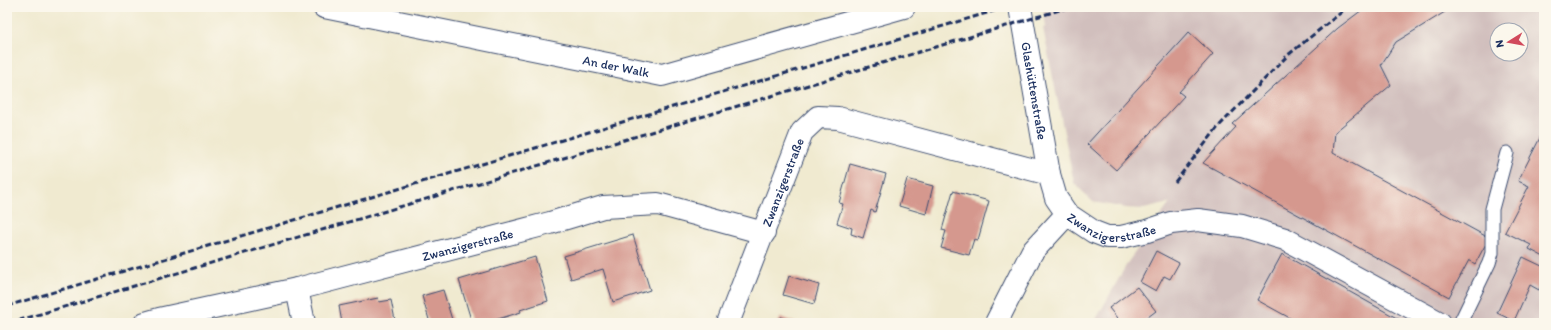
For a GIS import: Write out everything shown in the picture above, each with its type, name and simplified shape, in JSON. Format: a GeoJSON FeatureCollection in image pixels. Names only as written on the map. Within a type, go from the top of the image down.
{"type":"FeatureCollection","features":[{"type":"Feature","properties":{"kind":"street","name":"An der Walk"},"geometry":{"type":"LineString","coordinates":[[324,7],[662,75],[904,7]]}},
{"type":"Feature","properties":{"kind":"street","name":"Glashüttenstraße"},"geometry":{"type":"LineString","coordinates":[[1020,7],[1049,174]]}},
{"type":"Feature","properties":{"kind":"street","name":"Zwanzigerstraße"},"geometry":{"type":"LineString","coordinates":[[145,323],[297,289],[550,223],[603,207],[658,204],[764,233],[802,132],[818,117],[838,118],[1049,174],[1056,198],[1067,214],[1094,232],[1107,236],[1121,237],[1147,231],[1170,223],[1198,220],[1242,226],[1286,239],[1440,323]]}},
{"type":"Feature","properties":{"kind":"street"},"geometry":{"type":"LineString","coordinates":[[996,323],[1032,252],[1067,214]]}},
{"type":"Feature","properties":{"kind":"street"},"geometry":{"type":"LineString","coordinates":[[728,323],[764,233]]}},
{"type":"Feature","properties":{"kind":"street"},"geometry":{"type":"LineString","coordinates":[[297,289],[304,323]]}},
{"type":"Feature","properties":{"kind":"lane"},"geometry":{"type":"LineString","coordinates":[[1460,323],[1492,253],[1492,209],[1507,153]]}},
{"type":"Feature","properties":{"kind":"shaded area"},"geometry":{"type":"Polygon","coordinates":[[[1043,7],[1544,7],[1544,323],[1094,323],[1128,262],[1170,203],[1144,209],[1126,208],[1093,202],[1074,183],[1043,28],[1046,27],[1043,7]]]}},
{"type":"Feature","properties":{"kind":"building"},"geometry":{"type":"Polygon","coordinates":[[[1366,7],[1453,7],[1396,42],[1381,65],[1391,85],[1335,132],[1333,153],[1489,238],[1475,264],[1469,260],[1449,297],[1203,163],[1236,127],[1232,124],[1338,28],[1366,7]]]}},
{"type":"Feature","properties":{"kind":"building"},"geometry":{"type":"Polygon","coordinates":[[[1189,32],[1213,54],[1179,92],[1184,96],[1116,170],[1087,144],[1189,32]]]}},
{"type":"Feature","properties":{"kind":"building"},"geometry":{"type":"Polygon","coordinates":[[[1544,130],[1544,257],[1529,249],[1531,245],[1505,232],[1529,186],[1518,181],[1544,130]]]}},
{"type":"Feature","properties":{"kind":"building"},"geometry":{"type":"Polygon","coordinates":[[[850,164],[886,174],[875,212],[871,210],[863,238],[851,234],[852,228],[837,223],[843,204],[839,203],[850,164]]]}},
{"type":"Feature","properties":{"kind":"building"},"geometry":{"type":"Polygon","coordinates":[[[907,179],[933,186],[926,214],[899,206],[907,179]]]}},
{"type":"Feature","properties":{"kind":"building"},"geometry":{"type":"Polygon","coordinates":[[[953,191],[989,201],[978,240],[974,239],[969,255],[941,248],[946,231],[942,230],[953,191]]]}},
{"type":"Feature","properties":{"kind":"building"},"geometry":{"type":"Polygon","coordinates":[[[633,235],[650,290],[613,302],[603,269],[571,279],[564,256],[633,235]]]}},
{"type":"Feature","properties":{"kind":"building"},"geometry":{"type":"Polygon","coordinates":[[[1156,251],[1179,263],[1170,279],[1164,276],[1156,291],[1140,282],[1156,251]]]}},
{"type":"Feature","properties":{"kind":"building"},"geometry":{"type":"Polygon","coordinates":[[[1282,254],[1402,321],[1401,323],[1299,323],[1257,300],[1282,254]]]}},
{"type":"Feature","properties":{"kind":"building"},"geometry":{"type":"Polygon","coordinates":[[[535,257],[548,301],[520,310],[521,312],[485,323],[472,323],[459,280],[535,257]]]}},
{"type":"Feature","properties":{"kind":"building"},"geometry":{"type":"Polygon","coordinates":[[[1523,257],[1544,267],[1544,279],[1539,290],[1530,285],[1514,321],[1497,313],[1523,257]]]}},
{"type":"Feature","properties":{"kind":"building"},"geometry":{"type":"Polygon","coordinates":[[[789,276],[819,285],[814,304],[783,295],[789,276]]]}},
{"type":"Feature","properties":{"kind":"building"},"geometry":{"type":"Polygon","coordinates":[[[1137,287],[1156,311],[1140,323],[1121,323],[1109,308],[1137,287]]]}},
{"type":"Feature","properties":{"kind":"building"},"geometry":{"type":"Polygon","coordinates":[[[443,290],[453,323],[430,323],[422,296],[443,290]]]}},
{"type":"Feature","properties":{"kind":"building"},"geometry":{"type":"Polygon","coordinates":[[[378,298],[379,302],[391,300],[395,320],[382,323],[342,323],[339,306],[378,298]]]}},
{"type":"Feature","properties":{"kind":"building"},"geometry":{"type":"Polygon","coordinates":[[[781,317],[796,323],[778,323],[781,317]]]}},
{"type":"Feature","properties":{"kind":"railway"},"geometry":{"type":"LineString","coordinates":[[7,306],[1007,7]]}},
{"type":"Feature","properties":{"kind":"railway"},"geometry":{"type":"LineString","coordinates":[[10,323],[1070,7]]}},
{"type":"Feature","properties":{"kind":"railway"},"geometry":{"type":"LineString","coordinates":[[1175,182],[1219,126],[1288,55],[1348,7]]}}]}
